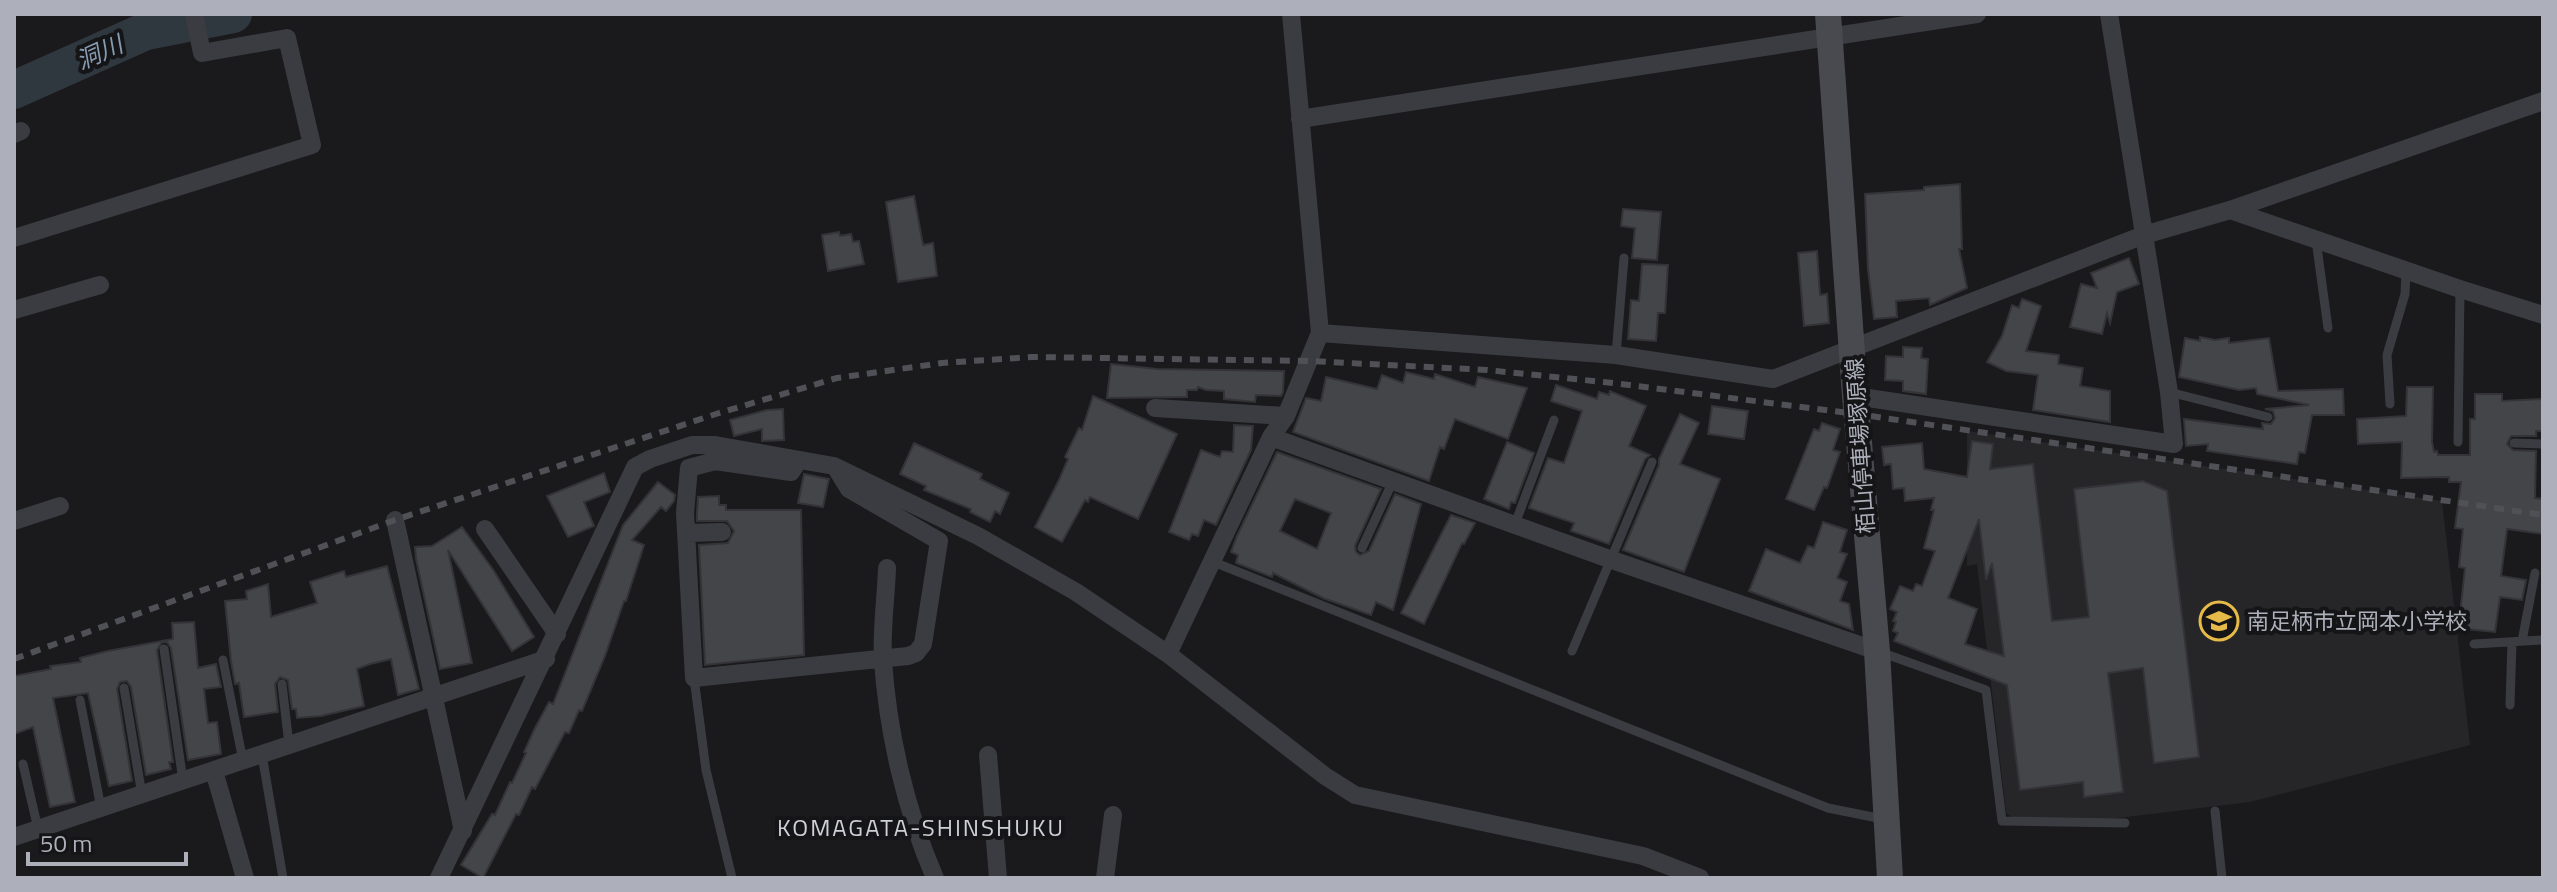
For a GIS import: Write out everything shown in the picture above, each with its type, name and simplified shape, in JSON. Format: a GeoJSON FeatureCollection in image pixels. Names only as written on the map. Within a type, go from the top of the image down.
{"type":"FeatureCollection","features":[{"type":"Feature","properties":{"kind":"main road","name":"栢山停車場塚原線"},"geometry":{"type":"LineString","coordinates":[[1829,25],[1855,396],[1877,651],[1890,878]]}},
{"type":"Feature","properties":{"kind":"street"},"geometry":{"type":"LineString","coordinates":[[14,238],[312,145],[287,38],[202,53],[194,14]]}},
{"type":"Feature","properties":{"kind":"street"},"geometry":{"type":"LineString","coordinates":[[1168,654],[1271,437],[1286,416],[1320,333],[1291,14]]}},
{"type":"Feature","properties":{"kind":"street"},"geometry":{"type":"LineString","coordinates":[[1300,119],[1829,25],[1977,14]]}},
{"type":"Feature","properties":{"kind":"street"},"geometry":{"type":"LineString","coordinates":[[1855,396],[2174,444],[2169,392],[2109,14]]}},
{"type":"Feature","properties":{"kind":"street"},"geometry":{"type":"LineString","coordinates":[[1320,333],[1616,355],[1773,379],[2144,235],[2230,210],[2543,101]]}},
{"type":"Feature","properties":{"kind":"street"},"geometry":{"type":"LineString","coordinates":[[2230,210],[2543,315]]}},
{"type":"Feature","properties":{"kind":"street"},"geometry":{"type":"LineString","coordinates":[[14,310],[100,285]]}},
{"type":"Feature","properties":{"kind":"street"},"geometry":{"type":"LineString","coordinates":[[1155,408],[1286,416]]}},
{"type":"Feature","properties":{"kind":"street"},"geometry":{"type":"LineString","coordinates":[[1271,437],[1612,560],[1877,651]]}},
{"type":"Feature","properties":{"kind":"street"},"geometry":{"type":"LineString","coordinates":[[439,878],[635,467],[692,445],[715,445],[834,466],[978,536],[1076,592],[1168,654],[1325,776],[1355,795],[1643,856],[1700,878]]}},
{"type":"Feature","properties":{"kind":"street"},"geometry":{"type":"LineString","coordinates":[[799,460],[791,472],[715,461],[689,468],[685,513],[694,678],[908,656],[916,653],[923,644],[939,541],[849,489],[834,466]]}},
{"type":"Feature","properties":{"kind":"street"},"geometry":{"type":"LineString","coordinates":[[14,521],[60,506]]}},
{"type":"Feature","properties":{"kind":"street"},"geometry":{"type":"LineString","coordinates":[[395,520],[463,831]]}},
{"type":"Feature","properties":{"kind":"street"},"geometry":{"type":"LineString","coordinates":[[485,529],[557,634]]}},
{"type":"Feature","properties":{"kind":"street"},"geometry":{"type":"LineString","coordinates":[[687,533],[722,532]]}},
{"type":"Feature","properties":{"kind":"street"},"geometry":{"type":"LineString","coordinates":[[887,568],[882,659],[891,731],[920,844],[935,878]]}},
{"type":"Feature","properties":{"kind":"street"},"geometry":{"type":"LineString","coordinates":[[14,837],[546,659]]}},
{"type":"Feature","properties":{"kind":"street"},"geometry":{"type":"LineString","coordinates":[[988,755],[998,878]]}},
{"type":"Feature","properties":{"kind":"street"},"geometry":{"type":"LineString","coordinates":[[214,771],[245,878]]}},
{"type":"Feature","properties":{"kind":"street"},"geometry":{"type":"LineString","coordinates":[[1105,878],[1113,815]]}},
{"type":"Feature","properties":{"kind":"lane"},"geometry":{"type":"LineString","coordinates":[[2316,239],[2328,328]]}},
{"type":"Feature","properties":{"kind":"lane"},"geometry":{"type":"LineString","coordinates":[[1616,355],[1624,258]]}},
{"type":"Feature","properties":{"kind":"lane"},"geometry":{"type":"LineString","coordinates":[[2390,404],[2387,355],[2405,294],[2406,271]]}},
{"type":"Feature","properties":{"kind":"lane"},"geometry":{"type":"LineString","coordinates":[[2458,442],[2460,289]]}},
{"type":"Feature","properties":{"kind":"lane"},"geometry":{"type":"LineString","coordinates":[[2169,392],[2268,417]]}},
{"type":"Feature","properties":{"kind":"lane"},"geometry":{"type":"LineString","coordinates":[[1515,524],[1554,420]]}},
{"type":"Feature","properties":{"kind":"lane"},"geometry":{"type":"LineString","coordinates":[[2514,443],[2543,444]]}},
{"type":"Feature","properties":{"kind":"lane"},"geometry":{"type":"LineString","coordinates":[[1572,651],[1652,462]]}},
{"type":"Feature","properties":{"kind":"lane"},"geometry":{"type":"LineString","coordinates":[[1362,548],[1393,481]]}},
{"type":"Feature","properties":{"kind":"lane"},"geometry":{"type":"LineString","coordinates":[[1211,561],[1828,808],[1886,819]]}},
{"type":"Feature","properties":{"kind":"lane"},"geometry":{"type":"LineString","coordinates":[[2510,705],[2517,641],[2535,573]]}},
{"type":"Feature","properties":{"kind":"lane"},"geometry":{"type":"LineString","coordinates":[[2474,644],[2543,640]]}},
{"type":"Feature","properties":{"kind":"lane"},"geometry":{"type":"LineString","coordinates":[[164,649],[183,781]]}},
{"type":"Feature","properties":{"kind":"lane"},"geometry":{"type":"LineString","coordinates":[[1877,651],[1986,690],[2002,821],[2125,823]]}},
{"type":"Feature","properties":{"kind":"lane"},"geometry":{"type":"LineString","coordinates":[[223,660],[243,761]]}},
{"type":"Feature","properties":{"kind":"lane"},"geometry":{"type":"LineString","coordinates":[[694,678],[706,770],[732,878]]}},
{"type":"Feature","properties":{"kind":"lane"},"geometry":{"type":"LineString","coordinates":[[282,684],[289,745]]}},
{"type":"Feature","properties":{"kind":"lane"},"geometry":{"type":"LineString","coordinates":[[124,688],[142,795]]}},
{"type":"Feature","properties":{"kind":"lane"},"geometry":{"type":"LineString","coordinates":[[80,700],[101,808]]}},
{"type":"Feature","properties":{"kind":"lane"},"geometry":{"type":"LineString","coordinates":[[262,755],[283,878]]}},
{"type":"Feature","properties":{"kind":"lane"},"geometry":{"type":"LineString","coordinates":[[23,764],[38,829]]}},
{"type":"Feature","properties":{"kind":"lane"},"geometry":{"type":"LineString","coordinates":[[2215,811],[2222,878]]}},
{"type":"Feature","properties":{"kind":"shaded area","name":"南足柄市立岡本小学校"},"geometry":{"type":"Polygon","coordinates":[[[1967,431],[2442,501],[2470,745],[2250,802],[2118,818],[2012,818],[2006,812],[1977,564],[1967,566],[1967,431]]]}},
{"type":"Feature","properties":{"kind":"building"},"geometry":{"type":"Polygon","coordinates":[[[1960,184],[1962,249],[1959,249],[1967,288],[1930,305],[1929,298],[1896,301],[1897,317],[1874,319],[1865,194],[1960,184]]]}},
{"type":"Feature","properties":{"kind":"building"},"geometry":{"type":"Polygon","coordinates":[[[914,196],[923,245],[933,243],[937,276],[898,282],[886,202],[914,196]]]}},
{"type":"Feature","properties":{"kind":"building"},"geometry":{"type":"Polygon","coordinates":[[[1623,209],[1661,212],[1657,260],[1632,258],[1635,228],[1621,226],[1623,209]]]}},
{"type":"Feature","properties":{"kind":"building"},"geometry":{"type":"Polygon","coordinates":[[[839,232],[840,236],[851,234],[853,242],[859,241],[864,264],[828,271],[822,235],[839,232]]]}},
{"type":"Feature","properties":{"kind":"building"},"geometry":{"type":"Polygon","coordinates":[[[1817,251],[1820,295],[1827,294],[1829,323],[1804,326],[1798,253],[1817,251]]]}},
{"type":"Feature","properties":{"kind":"building"},"geometry":{"type":"Polygon","coordinates":[[[2129,258],[2139,284],[2117,292],[2110,323],[2107,313],[2102,334],[2070,327],[2081,284],[2097,288],[2091,273],[2129,258]]]}},
{"type":"Feature","properties":{"kind":"building"},"geometry":{"type":"Polygon","coordinates":[[[1642,264],[1668,265],[1665,313],[1658,313],[1656,341],[1628,339],[1631,300],[1639,301],[1642,264]]]}},
{"type":"Feature","properties":{"kind":"building"},"geometry":{"type":"Polygon","coordinates":[[[2022,299],[2041,306],[2026,351],[2059,355],[2058,364],[2083,368],[2080,386],[2110,391],[2110,422],[2033,410],[2038,375],[2006,371],[1987,362],[2002,336],[2012,305],[2019,308],[2022,299]]]}},
{"type":"Feature","properties":{"kind":"building"},"geometry":{"type":"Polygon","coordinates":[[[2200,337],[2215,340],[2229,338],[2229,343],[2269,338],[2278,391],[2343,389],[2344,415],[2312,415],[2305,453],[2299,452],[2297,464],[2207,451],[2208,444],[2186,446],[2184,419],[2263,429],[2262,423],[2271,424],[2275,418],[2273,411],[2265,409],[2309,405],[2257,394],[2256,388],[2239,390],[2179,377],[2185,338],[2200,341],[2200,337]]]}},
{"type":"Feature","properties":{"kind":"building"},"geometry":{"type":"Polygon","coordinates":[[[1903,347],[1922,348],[1921,358],[1928,359],[1926,394],[1903,391],[1903,381],[1885,380],[1886,356],[1903,357],[1903,347]]]}},
{"type":"Feature","properties":{"kind":"building"},"geometry":{"type":"Polygon","coordinates":[[[1111,364],[1157,369],[1284,371],[1283,392],[1281,396],[1256,395],[1255,402],[1224,399],[1224,391],[1198,387],[1197,390],[1187,390],[1187,397],[1107,398],[1111,364]]]}},
{"type":"Feature","properties":{"kind":"building"},"geometry":{"type":"Polygon","coordinates":[[[1406,372],[1434,379],[1435,374],[1475,387],[1478,377],[1527,388],[1508,439],[1455,419],[1444,449],[1440,447],[1429,481],[1293,432],[1306,398],[1321,401],[1326,377],[1377,389],[1382,375],[1403,383],[1406,372]]]}},
{"type":"Feature","properties":{"kind":"building"},"geometry":{"type":"Polygon","coordinates":[[[1556,385],[1597,399],[1599,392],[1609,395],[1610,391],[1646,406],[1629,446],[1650,455],[1645,459],[1609,544],[1571,531],[1574,523],[1529,508],[1548,458],[1564,463],[1582,411],[1551,401],[1556,385]]]}},
{"type":"Feature","properties":{"kind":"building"},"geometry":{"type":"Polygon","coordinates":[[[2407,387],[2433,387],[2432,442],[2438,455],[2470,455],[2470,419],[2475,419],[2475,394],[2502,394],[2502,401],[2543,399],[2543,431],[2536,431],[2536,436],[2511,436],[2507,444],[2513,450],[2536,451],[2535,498],[2543,499],[2543,534],[2507,529],[2501,576],[2526,580],[2522,600],[2500,597],[2495,632],[2467,629],[2469,615],[2460,614],[2465,568],[2459,567],[2463,529],[2455,528],[2461,482],[2449,482],[2449,477],[2401,478],[2402,442],[2358,444],[2357,419],[2406,416],[2407,387]]]}},
{"type":"Feature","properties":{"kind":"building"},"geometry":{"type":"Polygon","coordinates":[[[1093,396],[1177,434],[1138,519],[1090,497],[1088,502],[1085,500],[1062,542],[1035,527],[1059,480],[1068,459],[1065,457],[1079,428],[1082,430],[1093,396]]]}},
{"type":"Feature","properties":{"kind":"building"},"geometry":{"type":"Polygon","coordinates":[[[1712,406],[1748,411],[1744,439],[1708,434],[1712,406]]]}},
{"type":"Feature","properties":{"kind":"building"},"geometry":{"type":"Polygon","coordinates":[[[783,409],[784,440],[762,441],[762,429],[734,436],[730,420],[783,409]]]}},
{"type":"Feature","properties":{"kind":"building"},"geometry":{"type":"Polygon","coordinates":[[[1680,414],[1699,423],[1680,464],[1720,479],[1684,572],[1623,550],[1680,414]]]}},
{"type":"Feature","properties":{"kind":"building"},"geometry":{"type":"Polygon","coordinates":[[[1822,423],[1840,429],[1833,450],[1840,452],[1827,488],[1824,487],[1814,510],[1786,499],[1814,429],[1819,431],[1822,423]]]}},
{"type":"Feature","properties":{"kind":"building"},"geometry":{"type":"Polygon","coordinates":[[[1234,425],[1253,426],[1251,450],[1216,525],[1204,520],[1198,536],[1192,534],[1189,540],[1169,532],[1201,450],[1220,457],[1222,451],[1233,452],[1234,425]]]}},
{"type":"Feature","properties":{"kind":"building"},"geometry":{"type":"Polygon","coordinates":[[[1972,441],[1993,444],[1990,469],[2033,464],[2052,621],[2089,617],[2074,489],[2143,481],[2167,491],[2199,757],[2154,763],[2143,668],[2108,673],[2123,792],[2084,797],[2083,782],[2020,790],[2007,685],[1894,641],[1898,633],[1893,631],[1897,612],[1890,609],[1900,586],[1913,591],[1916,584],[1922,586],[1935,551],[1924,548],[1934,498],[1905,501],[1904,488],[1893,489],[1891,464],[1884,465],[1882,447],[1922,443],[1924,469],[1967,477],[1972,441]],[[1979,519],[1948,598],[1977,609],[1965,644],[2004,656],[1992,563],[1986,580],[1979,519]]]}},
{"type":"Feature","properties":{"kind":"building"},"geometry":{"type":"Polygon","coordinates":[[[1507,442],[1534,453],[1515,503],[1511,502],[1509,509],[1484,499],[1507,442]]]}},
{"type":"Feature","properties":{"kind":"building"},"geometry":{"type":"Polygon","coordinates":[[[914,443],[982,474],[980,479],[1009,493],[1000,514],[995,511],[990,522],[970,512],[971,509],[924,490],[926,486],[900,474],[914,443]]]}},
{"type":"Feature","properties":{"kind":"building"},"geometry":{"type":"Polygon","coordinates":[[[1277,452],[1381,489],[1355,546],[1360,555],[1369,551],[1395,494],[1421,504],[1393,610],[1376,602],[1371,615],[1323,598],[1273,573],[1272,577],[1236,563],[1238,555],[1231,552],[1277,452]],[[1295,499],[1280,531],[1317,549],[1331,513],[1295,499]]]}},
{"type":"Feature","properties":{"kind":"building"},"geometry":{"type":"Polygon","coordinates":[[[604,473],[610,492],[584,502],[594,526],[568,537],[547,496],[604,473]]]}},
{"type":"Feature","properties":{"kind":"building"},"geometry":{"type":"Polygon","coordinates":[[[804,474],[829,479],[823,507],[798,503],[804,474]]]}},
{"type":"Feature","properties":{"kind":"building"},"geometry":{"type":"Polygon","coordinates":[[[658,482],[675,495],[674,501],[666,511],[661,507],[632,540],[644,545],[626,601],[582,711],[579,710],[569,733],[565,732],[535,789],[532,787],[483,878],[461,865],[492,814],[495,815],[535,728],[549,702],[553,704],[623,525],[658,482]]]}},
{"type":"Feature","properties":{"kind":"building"},"geometry":{"type":"Polygon","coordinates":[[[719,496],[719,505],[726,505],[726,510],[801,510],[804,655],[705,665],[699,545],[728,543],[734,531],[727,521],[697,521],[698,497],[719,496]]]}},
{"type":"Feature","properties":{"kind":"building"},"geometry":{"type":"Polygon","coordinates":[[[1451,515],[1475,523],[1462,543],[1424,624],[1401,613],[1451,515]]]}},
{"type":"Feature","properties":{"kind":"building"},"geometry":{"type":"Polygon","coordinates":[[[1823,522],[1847,530],[1840,552],[1847,554],[1837,578],[1847,582],[1840,601],[1849,604],[1853,630],[1749,591],[1766,549],[1800,563],[1808,546],[1814,548],[1823,522]]]}},
{"type":"Feature","properties":{"kind":"building"},"geometry":{"type":"Polygon","coordinates":[[[462,527],[494,571],[534,637],[512,651],[448,550],[472,663],[440,669],[415,547],[432,546],[462,527]]]}},
{"type":"Feature","properties":{"kind":"building"},"geometry":{"type":"Polygon","coordinates":[[[387,566],[419,689],[398,695],[391,659],[357,669],[364,706],[297,718],[296,709],[292,709],[288,680],[280,677],[275,684],[278,712],[244,717],[239,683],[235,684],[231,661],[225,601],[247,599],[246,591],[268,584],[271,617],[317,603],[310,582],[344,571],[346,577],[387,566]]]}},
{"type":"Feature","properties":{"kind":"building"},"geometry":{"type":"Polygon","coordinates":[[[194,622],[198,668],[216,664],[221,687],[204,689],[208,723],[217,722],[221,754],[188,760],[171,648],[167,642],[162,642],[157,650],[173,762],[169,762],[171,769],[146,775],[131,687],[127,681],[120,682],[117,689],[132,781],[109,786],[88,693],[53,698],[75,802],[50,807],[33,727],[14,734],[14,676],[51,669],[50,666],[81,662],[80,658],[108,651],[173,639],[172,623],[194,622]]]}},
{"type":"Feature","properties":{"kind":"waterway","name":"洞川"},"geometry":{"type":"LineString","coordinates":[[14,90],[146,31],[233,14]]}},
{"type":"Feature","properties":{"kind":"railway"},"geometry":{"type":"LineString","coordinates":[[14,659],[395,520],[719,413],[837,378],[942,363],[1032,357],[1310,361],[1487,370],[1613,383],[1857,414],[2543,515]]}},
{"type":"Feature","properties":{"kind":"place","name":"南足柄市立岡本小学校"},"geometry":{"type":"Point","coordinates":[2219,621]}},
{"type":"Feature","properties":{"kind":"district","name":"KOMAGATA-SHINSHUKU"},"geometry":{"type":"Point","coordinates":[921,827]}}]}
